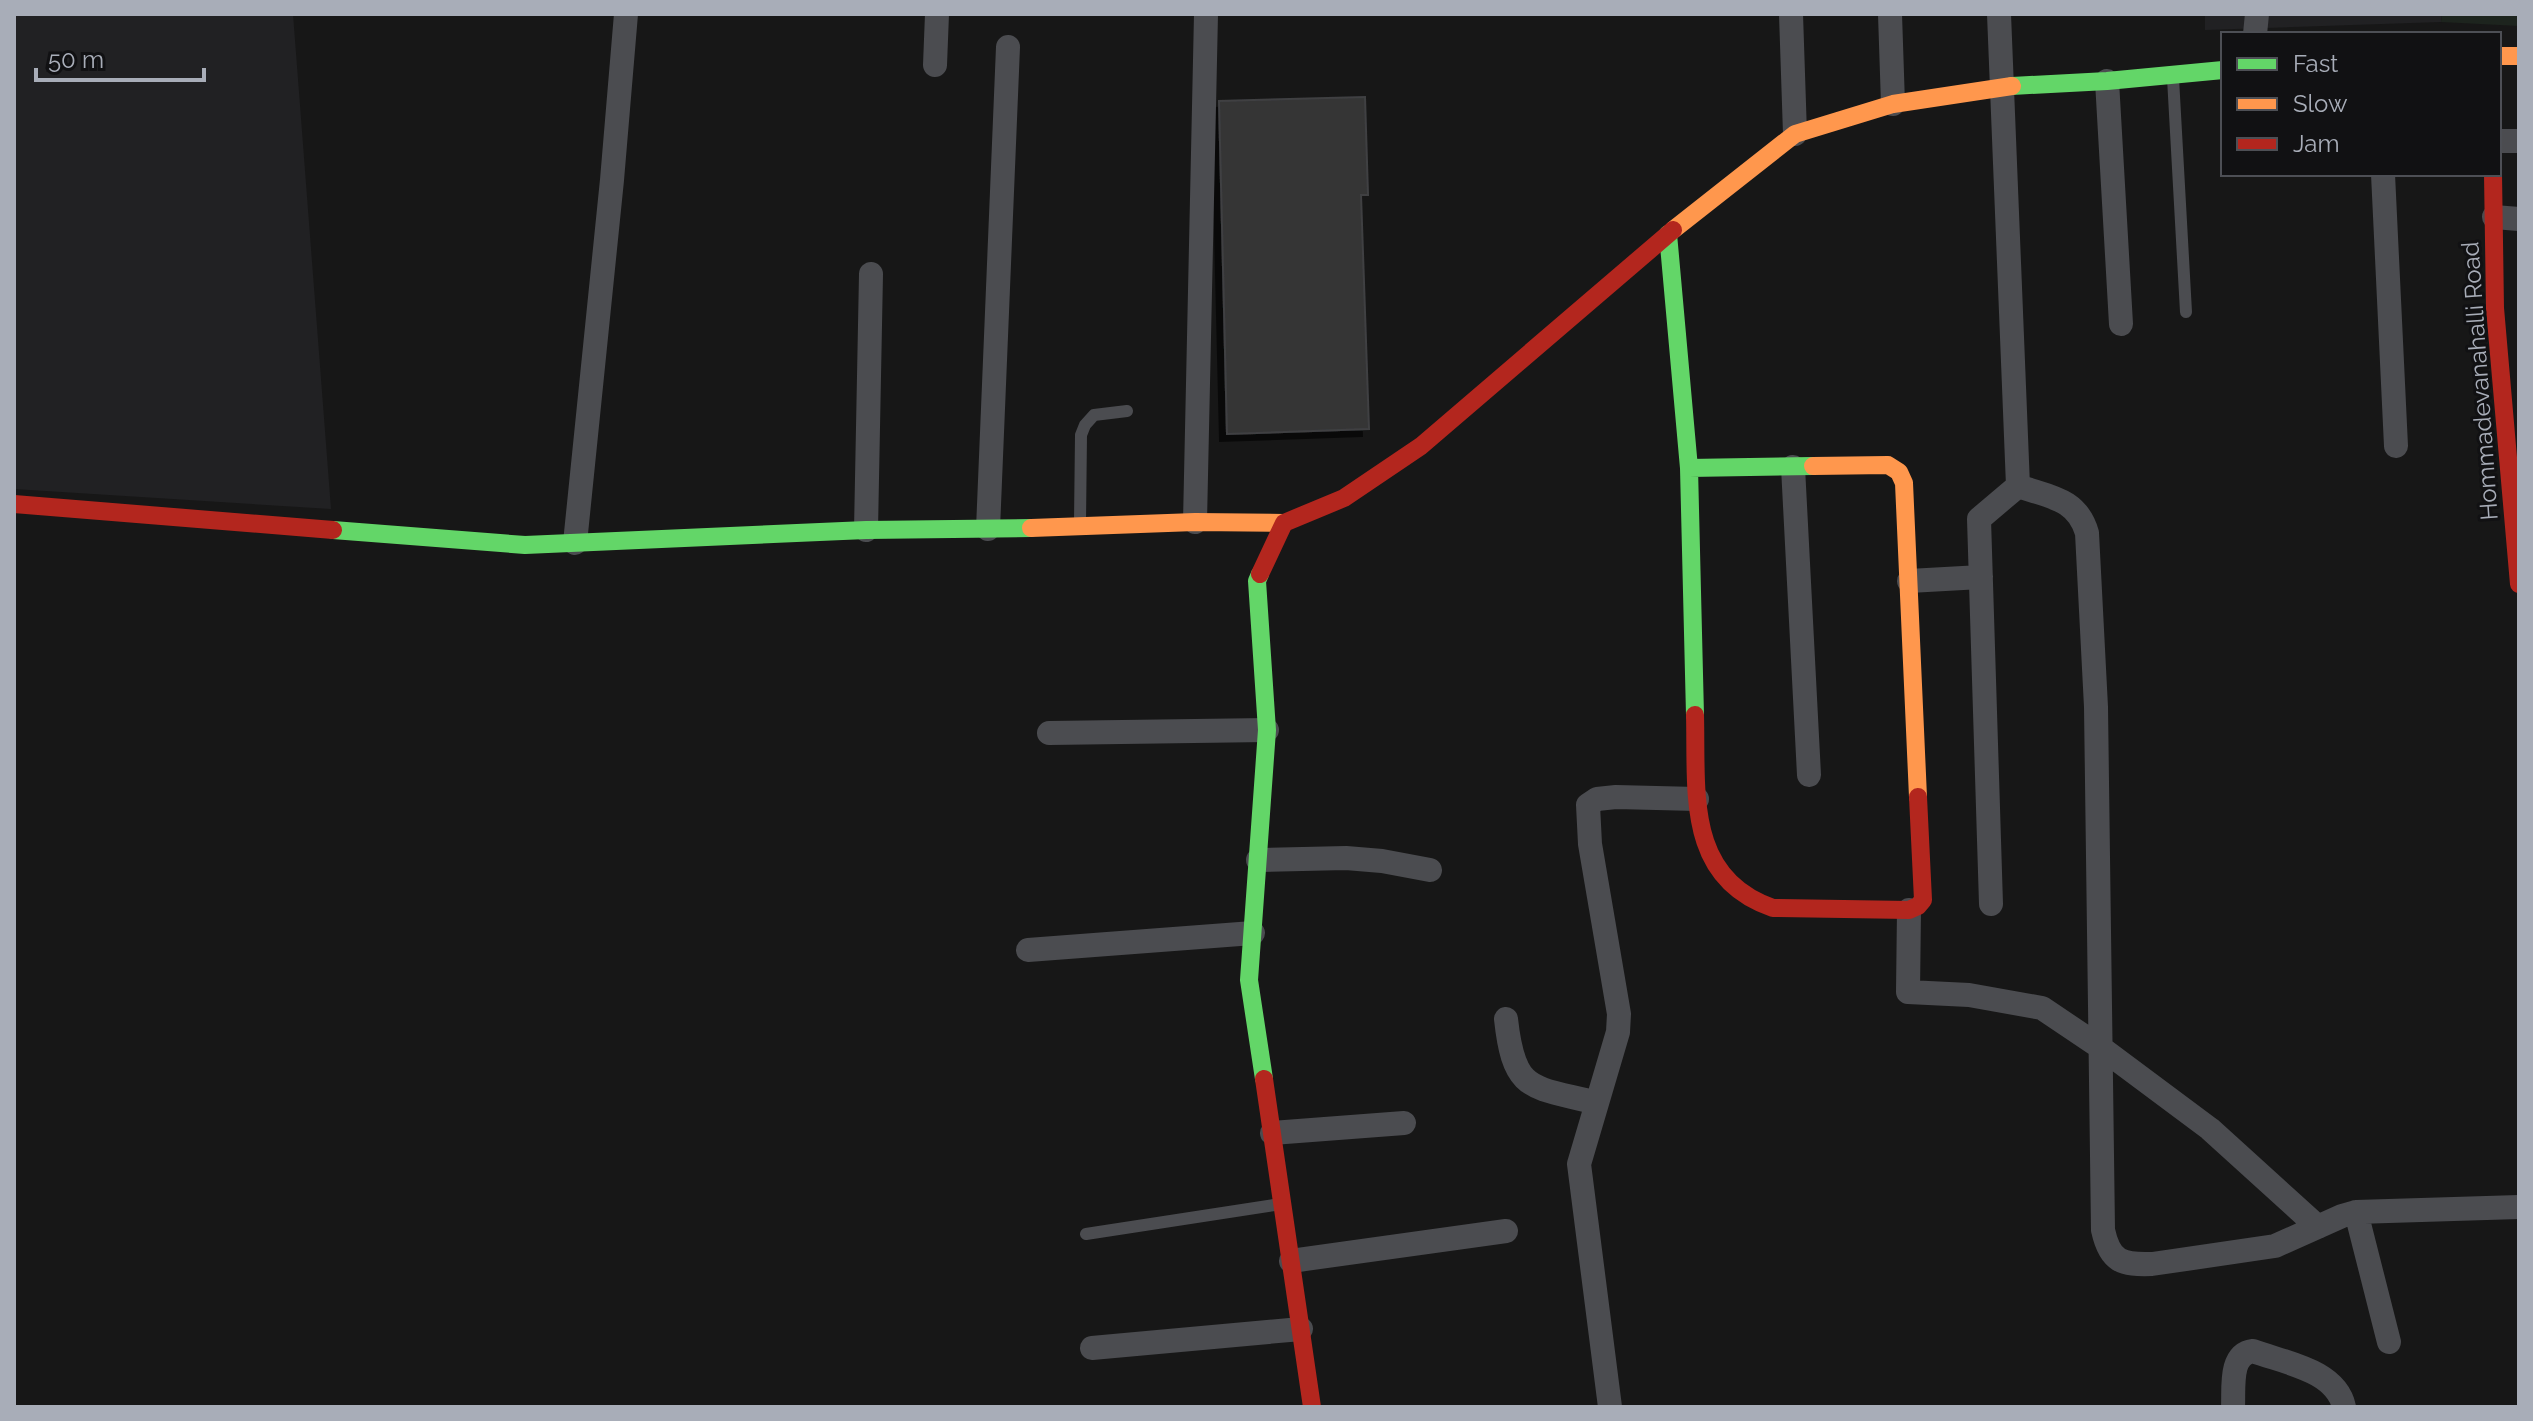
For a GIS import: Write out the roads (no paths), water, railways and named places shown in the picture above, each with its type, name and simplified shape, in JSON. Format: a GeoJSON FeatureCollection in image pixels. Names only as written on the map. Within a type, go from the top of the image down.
{"type":"FeatureCollection","features":[{"type":"Feature","properties":{"kind":"street"},"geometry":{"type":"LineString","coordinates":[[575,543],[626,14]]}},
{"type":"Feature","properties":{"kind":"street"},"geometry":{"type":"LineString","coordinates":[[935,65],[937,14]]}},
{"type":"Feature","properties":{"kind":"street"},"geometry":{"type":"LineString","coordinates":[[1195,522],[1206,14]]}},
{"type":"Feature","properties":{"kind":"street"},"geometry":{"type":"LineString","coordinates":[[1791,14],[1795,134]]}},
{"type":"Feature","properties":{"kind":"street"},"geometry":{"type":"LineString","coordinates":[[1890,14],[1893,104]]}},
{"type":"Feature","properties":{"kind":"street"},"geometry":{"type":"LineString","coordinates":[[1999,14],[2018,486]]}},
{"type":"Feature","properties":{"kind":"street"},"geometry":{"type":"LineString","coordinates":[[988,529],[1008,47]]}},
{"type":"Feature","properties":{"kind":"street"},"geometry":{"type":"LineString","coordinates":[[14,504],[525,545],[866,530],[1195,522],[1284,523],[1344,498],[1421,446],[1668,234],[1795,134],[1893,104],[2001,87],[2221,70]]}},
{"type":"Feature","properties":{"kind":"street"},"geometry":{"type":"LineString","coordinates":[[2107,81],[2121,324]]}},
{"type":"Feature","properties":{"kind":"street"},"geometry":{"type":"LineString","coordinates":[[2383,176],[2396,446]]}},
{"type":"Feature","properties":{"kind":"street","name":"Hommadevanahalli Road"},"geometry":{"type":"LineString","coordinates":[[2493,176],[2495,308],[2510,386],[2519,584]]}},
{"type":"Feature","properties":{"kind":"street"},"geometry":{"type":"LineString","coordinates":[[2494,217],[2519,219]]}},
{"type":"Feature","properties":{"kind":"street"},"geometry":{"type":"LineString","coordinates":[[1668,234],[1689,468],[1697,799],[1703,836],[1719,871],[1741,896],[1754,904],[1773,908],[1909,910],[1918,906],[1923,900],[1904,483],[1899,472],[1888,465],[1689,468]]}},
{"type":"Feature","properties":{"kind":"street"},"geometry":{"type":"LineString","coordinates":[[866,530],[871,274]]}},
{"type":"Feature","properties":{"kind":"street"},"geometry":{"type":"LineString","coordinates":[[1793,467],[1809,775]]}},
{"type":"Feature","properties":{"kind":"street"},"geometry":{"type":"LineString","coordinates":[[1991,904],[1979,519],[2018,486]]}},
{"type":"Feature","properties":{"kind":"street"},"geometry":{"type":"LineString","coordinates":[[2018,486],[2072,506],[2082,518],[2087,533],[2096,707],[2103,1230],[2112,1255],[2120,1262],[2136,1265],[2275,1246],[2356,1212],[2519,1207]]}},
{"type":"Feature","properties":{"kind":"street"},"geometry":{"type":"LineString","coordinates":[[1284,523],[1257,581],[1267,730],[1249,980],[1312,1407]]}},
{"type":"Feature","properties":{"kind":"street"},"geometry":{"type":"LineString","coordinates":[[1909,581],[1981,577]]}},
{"type":"Feature","properties":{"kind":"street"},"geometry":{"type":"LineString","coordinates":[[1049,733],[1267,730]]}},
{"type":"Feature","properties":{"kind":"street"},"geometry":{"type":"LineString","coordinates":[[1610,1407],[1579,1164],[1618,1032],[1619,1014],[1590,844],[1588,805],[1597,799],[1616,797],[1697,799]]}},
{"type":"Feature","properties":{"kind":"street"},"geometry":{"type":"LineString","coordinates":[[1258,860],[1346,858],[1430,870]]}},
{"type":"Feature","properties":{"kind":"street"},"geometry":{"type":"LineString","coordinates":[[1909,910],[1908,992],[1969,995],[2042,1008],[2210,1129],[2318,1227]]}},
{"type":"Feature","properties":{"kind":"street"},"geometry":{"type":"LineString","coordinates":[[1028,950],[1253,933]]}},
{"type":"Feature","properties":{"kind":"street"},"geometry":{"type":"LineString","coordinates":[[1506,1019],[1514,1065],[1520,1075],[1537,1087],[1597,1103]]}},
{"type":"Feature","properties":{"kind":"street"},"geometry":{"type":"LineString","coordinates":[[1272,1133],[1404,1123]]}},
{"type":"Feature","properties":{"kind":"street"},"geometry":{"type":"LineString","coordinates":[[2356,1212],[2389,1342]]}},
{"type":"Feature","properties":{"kind":"street"},"geometry":{"type":"LineString","coordinates":[[1291,1261],[1506,1231]]}},
{"type":"Feature","properties":{"kind":"street"},"geometry":{"type":"LineString","coordinates":[[1092,1348],[1301,1329]]}},
{"type":"Feature","properties":{"kind":"street"},"geometry":{"type":"LineString","coordinates":[[2233,1407],[2239,1357],[2253,1351],[2325,1377],[2335,1386],[2344,1407]]}},
{"type":"Feature","properties":{"kind":"lane"},"geometry":{"type":"LineString","coordinates":[[2173,75],[2186,312]]}},
{"type":"Feature","properties":{"kind":"lane"},"geometry":{"type":"LineString","coordinates":[[1080,525],[1080,449],[1085,425],[1094,415],[1127,411]]}},
{"type":"Feature","properties":{"kind":"lane"},"geometry":{"type":"LineString","coordinates":[[1086,1234],[1282,1203]]}}]}
